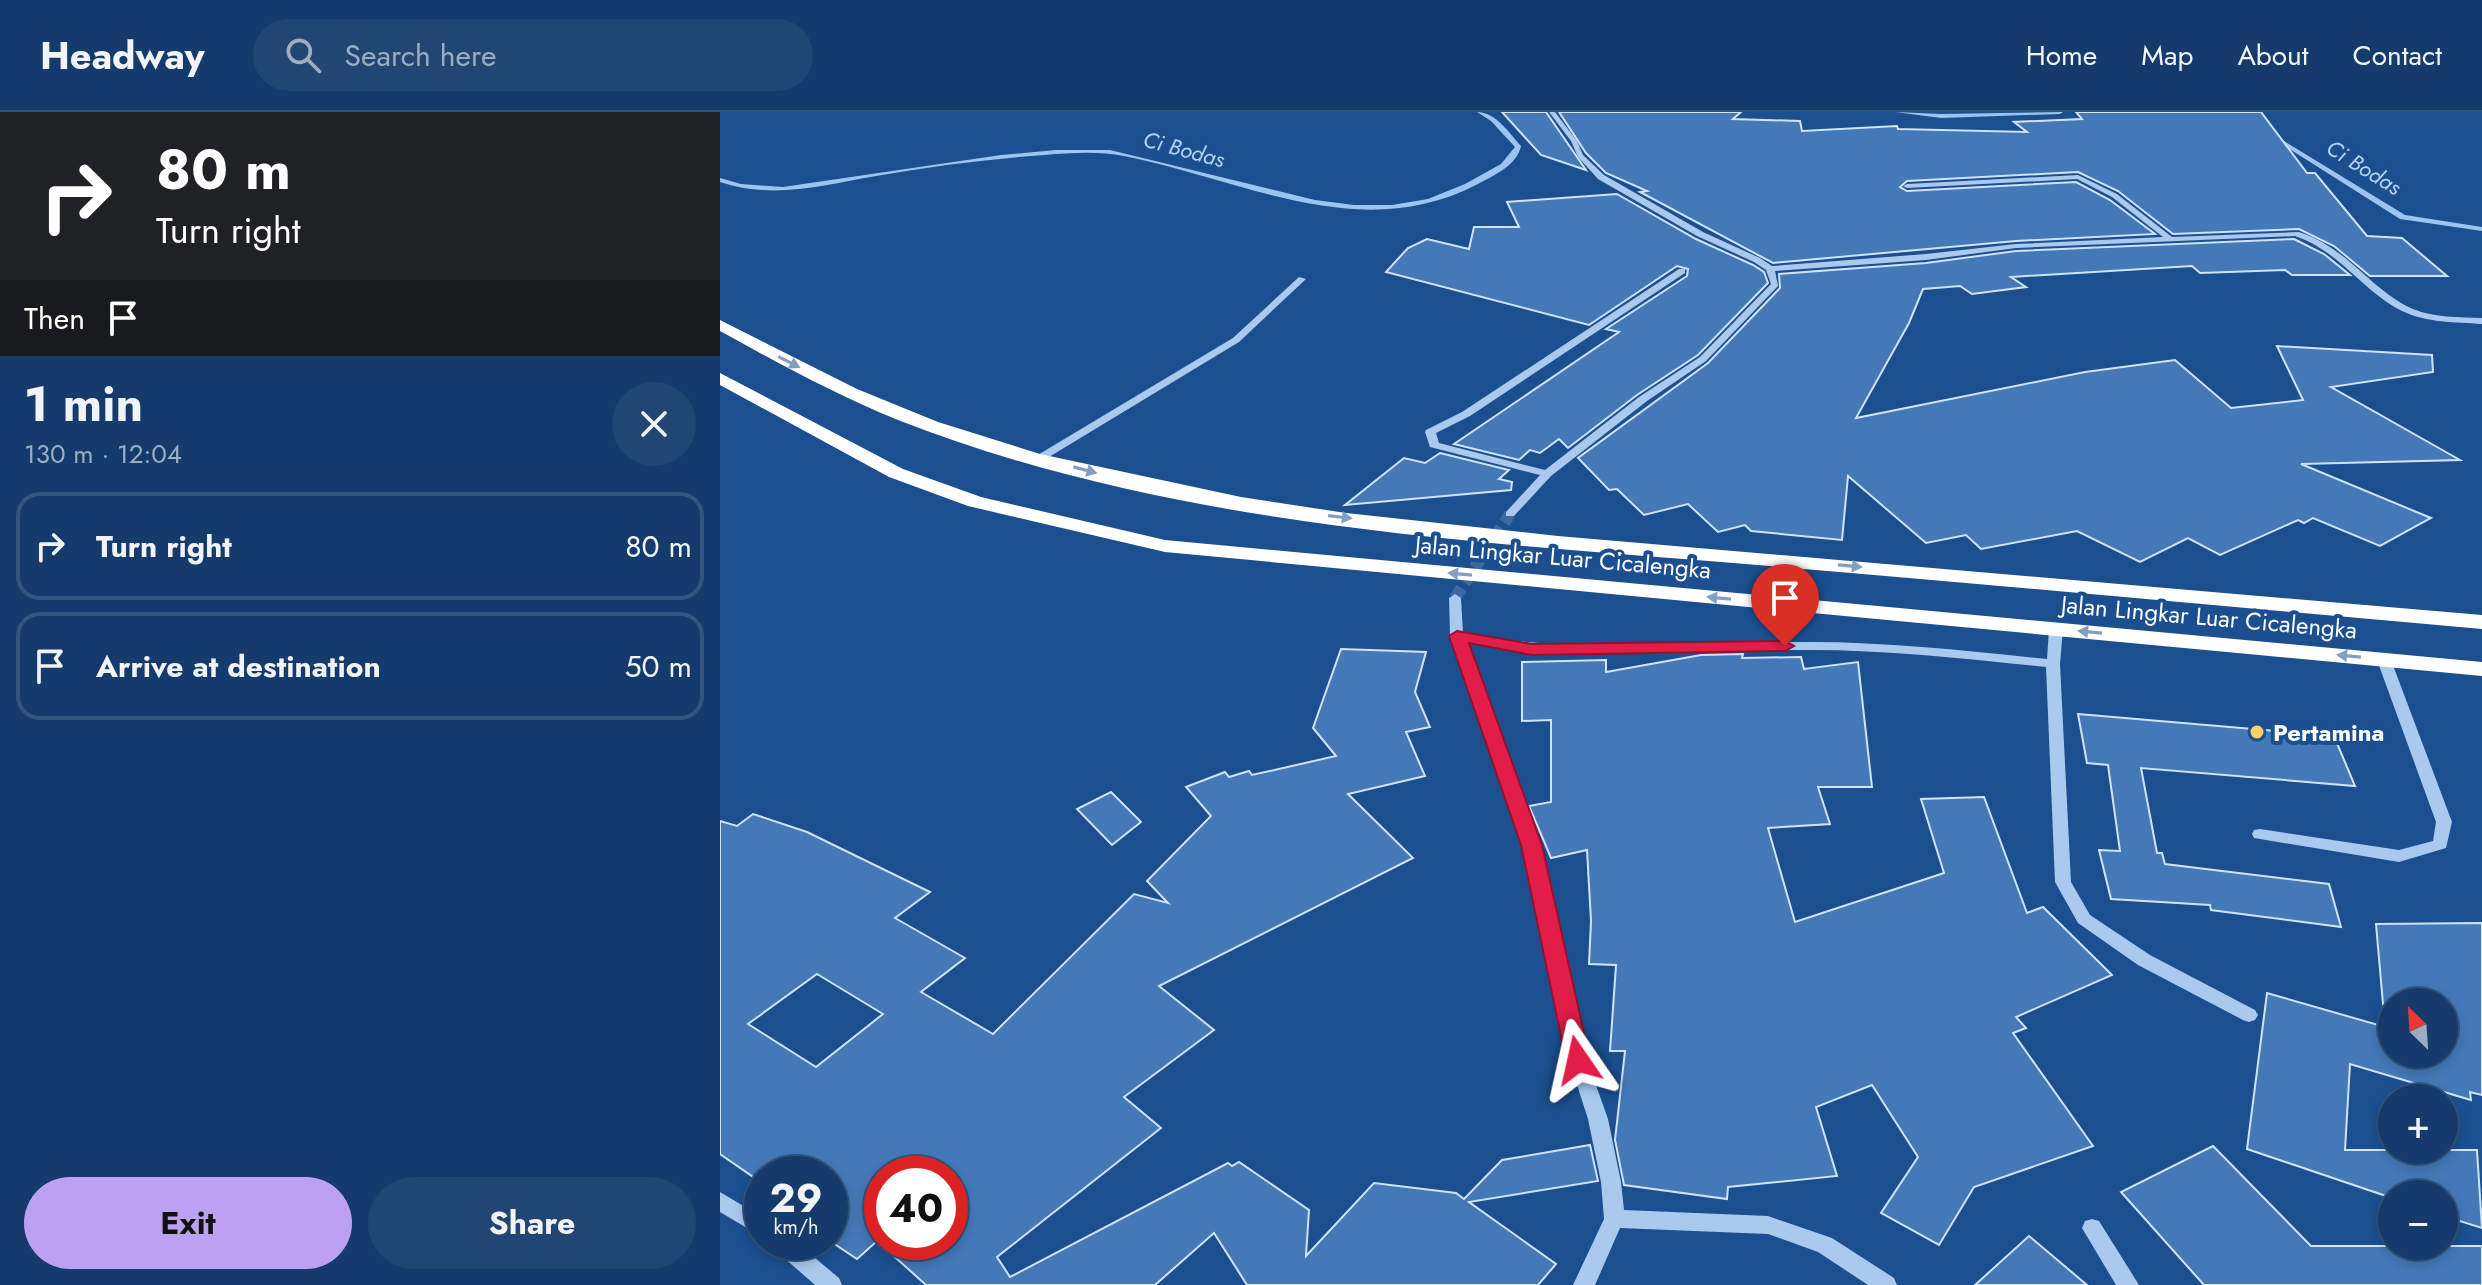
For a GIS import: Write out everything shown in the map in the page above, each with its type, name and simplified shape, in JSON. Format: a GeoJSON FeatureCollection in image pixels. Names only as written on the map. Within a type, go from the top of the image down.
{"type":"FeatureCollection","features":[{"type":"Feature","properties":{"kind":"highway","name":"Jalan Lingkar Luar Cicalengka"},"geometry":{"type":"LineString","coordinates":[[720,325],[795,365],[930,426],[1175,494],[1287,511],[1483,534],[2482,622]]}},
{"type":"Feature","properties":{"kind":"highway","name":"Jalan Lingkar Luar Cicalengka"},"geometry":{"type":"LineString","coordinates":[[720,378],[896,473],[975,502],[1165,546],[2482,669]]}},
{"type":"Feature","properties":{"kind":"street"},"geometry":{"type":"LineString","coordinates":[[1552,112],[1574,141],[1580,156],[1601,177],[1700,234],[1770,269],[1926,257],[2016,246],[2268,233],[2309,237],[2330,246],[2398,304],[2421,315],[2482,321]]}},
{"type":"Feature","properties":{"kind":"street"},"geometry":{"type":"LineString","coordinates":[[1907,186],[2078,177],[2099,189],[2112,191],[2169,238]]}},
{"type":"Feature","properties":{"kind":"street"},"geometry":{"type":"LineString","coordinates":[[1510,514],[1547,474],[1643,399],[1703,359],[1775,284],[1770,269]]}},
{"type":"Feature","properties":{"kind":"street"},"geometry":{"type":"LineString","coordinates":[[1547,474],[1434,445],[1430,432],[1479,406],[1682,271]]}},
{"type":"Feature","properties":{"kind":"street"},"geometry":{"type":"LineString","coordinates":[[1040,458],[1236,340],[1302,279]]}},
{"type":"Feature","properties":{"kind":"street"},"geometry":{"type":"LineString","coordinates":[[1455,598],[1457,636],[1531,845],[1578,1060],[1598,1119],[1611,1182],[1614,1219],[1584,1285]]}},
{"type":"Feature","properties":{"kind":"street"},"geometry":{"type":"LineString","coordinates":[[2056,629],[2053,664],[2063,882],[2084,919],[2144,960],[2249,1015]]}},
{"type":"Feature","properties":{"kind":"street"},"geometry":{"type":"LineString","coordinates":[[1457,636],[1532,649],[1813,646],[1926,652],[2053,664]]}},
{"type":"Feature","properties":{"kind":"street"},"geometry":{"type":"LineString","coordinates":[[2260,834],[2399,856],[2440,844],[2444,822],[2384,660]]}},
{"type":"Feature","properties":{"kind":"street"},"geometry":{"type":"LineString","coordinates":[[720,1201],[744,1216]]}},
{"type":"Feature","properties":{"kind":"street"},"geometry":{"type":"LineString","coordinates":[[1614,1219],[1768,1225],[1825,1245],[1886,1285]]}},
{"type":"Feature","properties":{"kind":"street"},"geometry":{"type":"LineString","coordinates":[[2092,1228],[2128,1285]]}},
{"type":"Feature","properties":{"kind":"street"},"geometry":{"type":"LineString","coordinates":[[802,1260],[831,1285]]}},
{"type":"Feature","properties":{"kind":"building"},"geometry":{"type":"Polygon","coordinates":[[[1502,112],[1546,112],[1586,170],[1541,155],[1502,112]]]}},
{"type":"Feature","properties":{"kind":"building"},"geometry":{"type":"Polygon","coordinates":[[[1559,112],[1741,112],[1733,119],[1800,121],[1802,131],[1897,126],[1898,129],[2027,132],[2014,122],[2082,119],[2076,112],[2261,112],[2307,173],[2315,173],[2367,236],[2402,238],[2447,276],[2370,276],[2334,246],[2299,229],[2173,234],[2118,191],[2078,172],[1907,181],[1900,187],[1907,191],[2076,182],[2110,200],[2155,234],[2016,241],[1773,263],[1640,192],[1647,191],[1606,173],[1586,153],[1559,112]]]}},
{"type":"Feature","properties":{"kind":"building"},"geometry":{"type":"Polygon","coordinates":[[[1617,194],[1696,239],[1753,265],[1764,272],[1768,283],[1698,355],[1637,395],[1568,448],[1559,439],[1540,453],[1530,450],[1519,460],[1454,444],[1619,332],[1606,329],[1687,276],[1688,269],[1677,266],[1589,325],[1386,272],[1408,248],[1427,239],[1469,249],[1474,227],[1519,227],[1507,202],[1617,194]]]}},
{"type":"Feature","properties":{"kind":"building"},"geometry":{"type":"Polygon","coordinates":[[[2294,239],[2324,254],[2350,275],[2292,275],[2285,270],[2200,273],[2192,266],[2011,277],[2026,287],[1972,294],[1960,286],[1923,289],[1909,323],[1856,418],[2085,372],[2175,360],[2231,408],[2303,400],[2277,346],[2432,355],[2433,372],[2331,387],[2460,460],[2301,464],[2431,518],[2380,546],[2313,518],[2304,523],[2298,520],[2220,555],[2188,538],[2140,562],[2077,531],[1981,549],[1966,535],[1926,543],[1848,476],[1842,540],[1751,531],[1745,525],[1718,532],[1688,504],[1644,515],[1617,489],[1609,490],[1578,458],[1708,363],[1780,288],[1779,274],[1926,263],[2016,251],[2294,239]]]}},
{"type":"Feature","properties":{"kind":"building"},"geometry":{"type":"Polygon","coordinates":[[[1440,453],[1509,470],[1499,479],[1512,482],[1511,490],[1345,505],[1404,458],[1425,463],[1440,453]]]}},
{"type":"Feature","properties":{"kind":"building"},"geometry":{"type":"Polygon","coordinates":[[[1341,649],[1426,652],[1415,692],[1430,727],[1406,732],[1425,776],[1348,794],[1413,858],[1159,986],[1214,1030],[1124,1097],[1161,1128],[997,1257],[1010,1277],[1228,1163],[1232,1166],[1239,1162],[1309,1210],[1306,1256],[1374,1183],[1456,1193],[1464,1199],[1502,1160],[1590,1145],[1598,1181],[1469,1202],[1556,1264],[1538,1285],[1247,1285],[1214,1233],[1155,1285],[926,1285],[898,1260],[968,1260],[968,1156],[864,1156],[864,1253],[857,1259],[848,1253],[848,1156],[744,1156],[744,1171],[720,1154],[720,821],[737,826],[753,814],[807,832],[930,892],[895,918],[965,958],[921,992],[993,1034],[1134,894],[1168,903],[1147,881],[1211,816],[1186,787],[1225,772],[1229,777],[1249,771],[1252,775],[1336,756],[1313,728],[1341,649]],[[817,974],[748,1024],[816,1067],[883,1014],[817,974]]]}},
{"type":"Feature","properties":{"kind":"building"},"geometry":{"type":"Polygon","coordinates":[[[1743,654],[1742,658],[1801,657],[1804,669],[1858,662],[1872,787],[1818,787],[1830,824],[1768,828],[1795,922],[1944,873],[1921,799],[1984,797],[2027,913],[2043,907],[2112,975],[2016,1017],[2026,1028],[2013,1033],[2093,1146],[1974,1187],[1939,1245],[1881,1213],[1918,1157],[1872,1085],[1816,1107],[1837,1176],[1728,1187],[1727,1199],[1624,1185],[1615,1140],[1625,1051],[1610,1051],[1616,965],[1589,964],[1591,921],[1587,850],[1551,858],[1529,806],[1551,802],[1551,720],[1522,721],[1522,662],[1606,660],[1606,672],[1701,655],[1743,654]]]}},
{"type":"Feature","properties":{"kind":"building"},"geometry":{"type":"Polygon","coordinates":[[[2078,714],[2334,736],[2355,786],[2141,768],[2157,853],[2162,853],[2165,864],[2329,884],[2341,927],[2211,910],[2210,905],[2111,899],[2099,850],[2120,851],[2108,765],[2087,763],[2078,714]]]}},
{"type":"Feature","properties":{"kind":"building"},"geometry":{"type":"Polygon","coordinates":[[[1111,792],[1141,822],[1112,845],[1077,809],[1111,792]]]}},
{"type":"Feature","properties":{"kind":"building"},"geometry":{"type":"Polygon","coordinates":[[[2482,923],[2482,1095],[2470,1092],[2471,1100],[2458,1096],[2458,1084],[2417,1084],[2350,1064],[2345,1150],[2378,1150],[2378,1164],[2458,1164],[2458,1150],[2477,1150],[2482,1228],[2458,1220],[2458,1180],[2378,1180],[2378,1193],[2247,1149],[2267,993],[2378,1025],[2378,1068],[2458,1068],[2458,988],[2382,988],[2376,924],[2482,923]]]}},
{"type":"Feature","properties":{"kind":"building"},"geometry":{"type":"Polygon","coordinates":[[[2213,1146],[2311,1246],[2378,1246],[2378,1260],[2458,1260],[2458,1246],[2482,1246],[2482,1285],[2204,1285],[2121,1192],[2213,1146]]]}},
{"type":"Feature","properties":{"kind":"building"},"geometry":{"type":"Polygon","coordinates":[[[2029,1236],[2087,1285],[1975,1285],[2029,1236]]]}},
{"type":"Feature","properties":{"kind":"waterway","name":"Ci Bodas"},"geometry":{"type":"LineString","coordinates":[[720,180],[740,187],[783,189],[1001,157],[1056,152],[1110,152],[1315,203],[1354,208],[1392,207],[1430,201],[1468,186],[1509,161],[1519,147],[1493,120],[1480,112]]}},
{"type":"Feature","properties":{"kind":"waterway","name":"Ci Bodas"},"geometry":{"type":"LineString","coordinates":[[1898,112],[1941,116],[2060,112]]}},
{"type":"Feature","properties":{"kind":"waterway","name":"Ci Bodas"},"geometry":{"type":"LineString","coordinates":[[2271,135],[2403,217],[2482,229]]}},
{"type":"Feature","properties":{"kind":"tunnel"},"geometry":{"type":"LineString","coordinates":[[1455,598],[1510,514]]}},
{"type":"Feature","properties":{"kind":"place","name":"Pertamina"},"geometry":{"type":"Point","coordinates":[2257,732]}},
{"type":"Feature","properties":{"kind":"route"},"geometry":{"type":"LineString","coordinates":[[1578,1060],[1531,845],[1457,636],[1532,649],[1785,646]]}}]}
